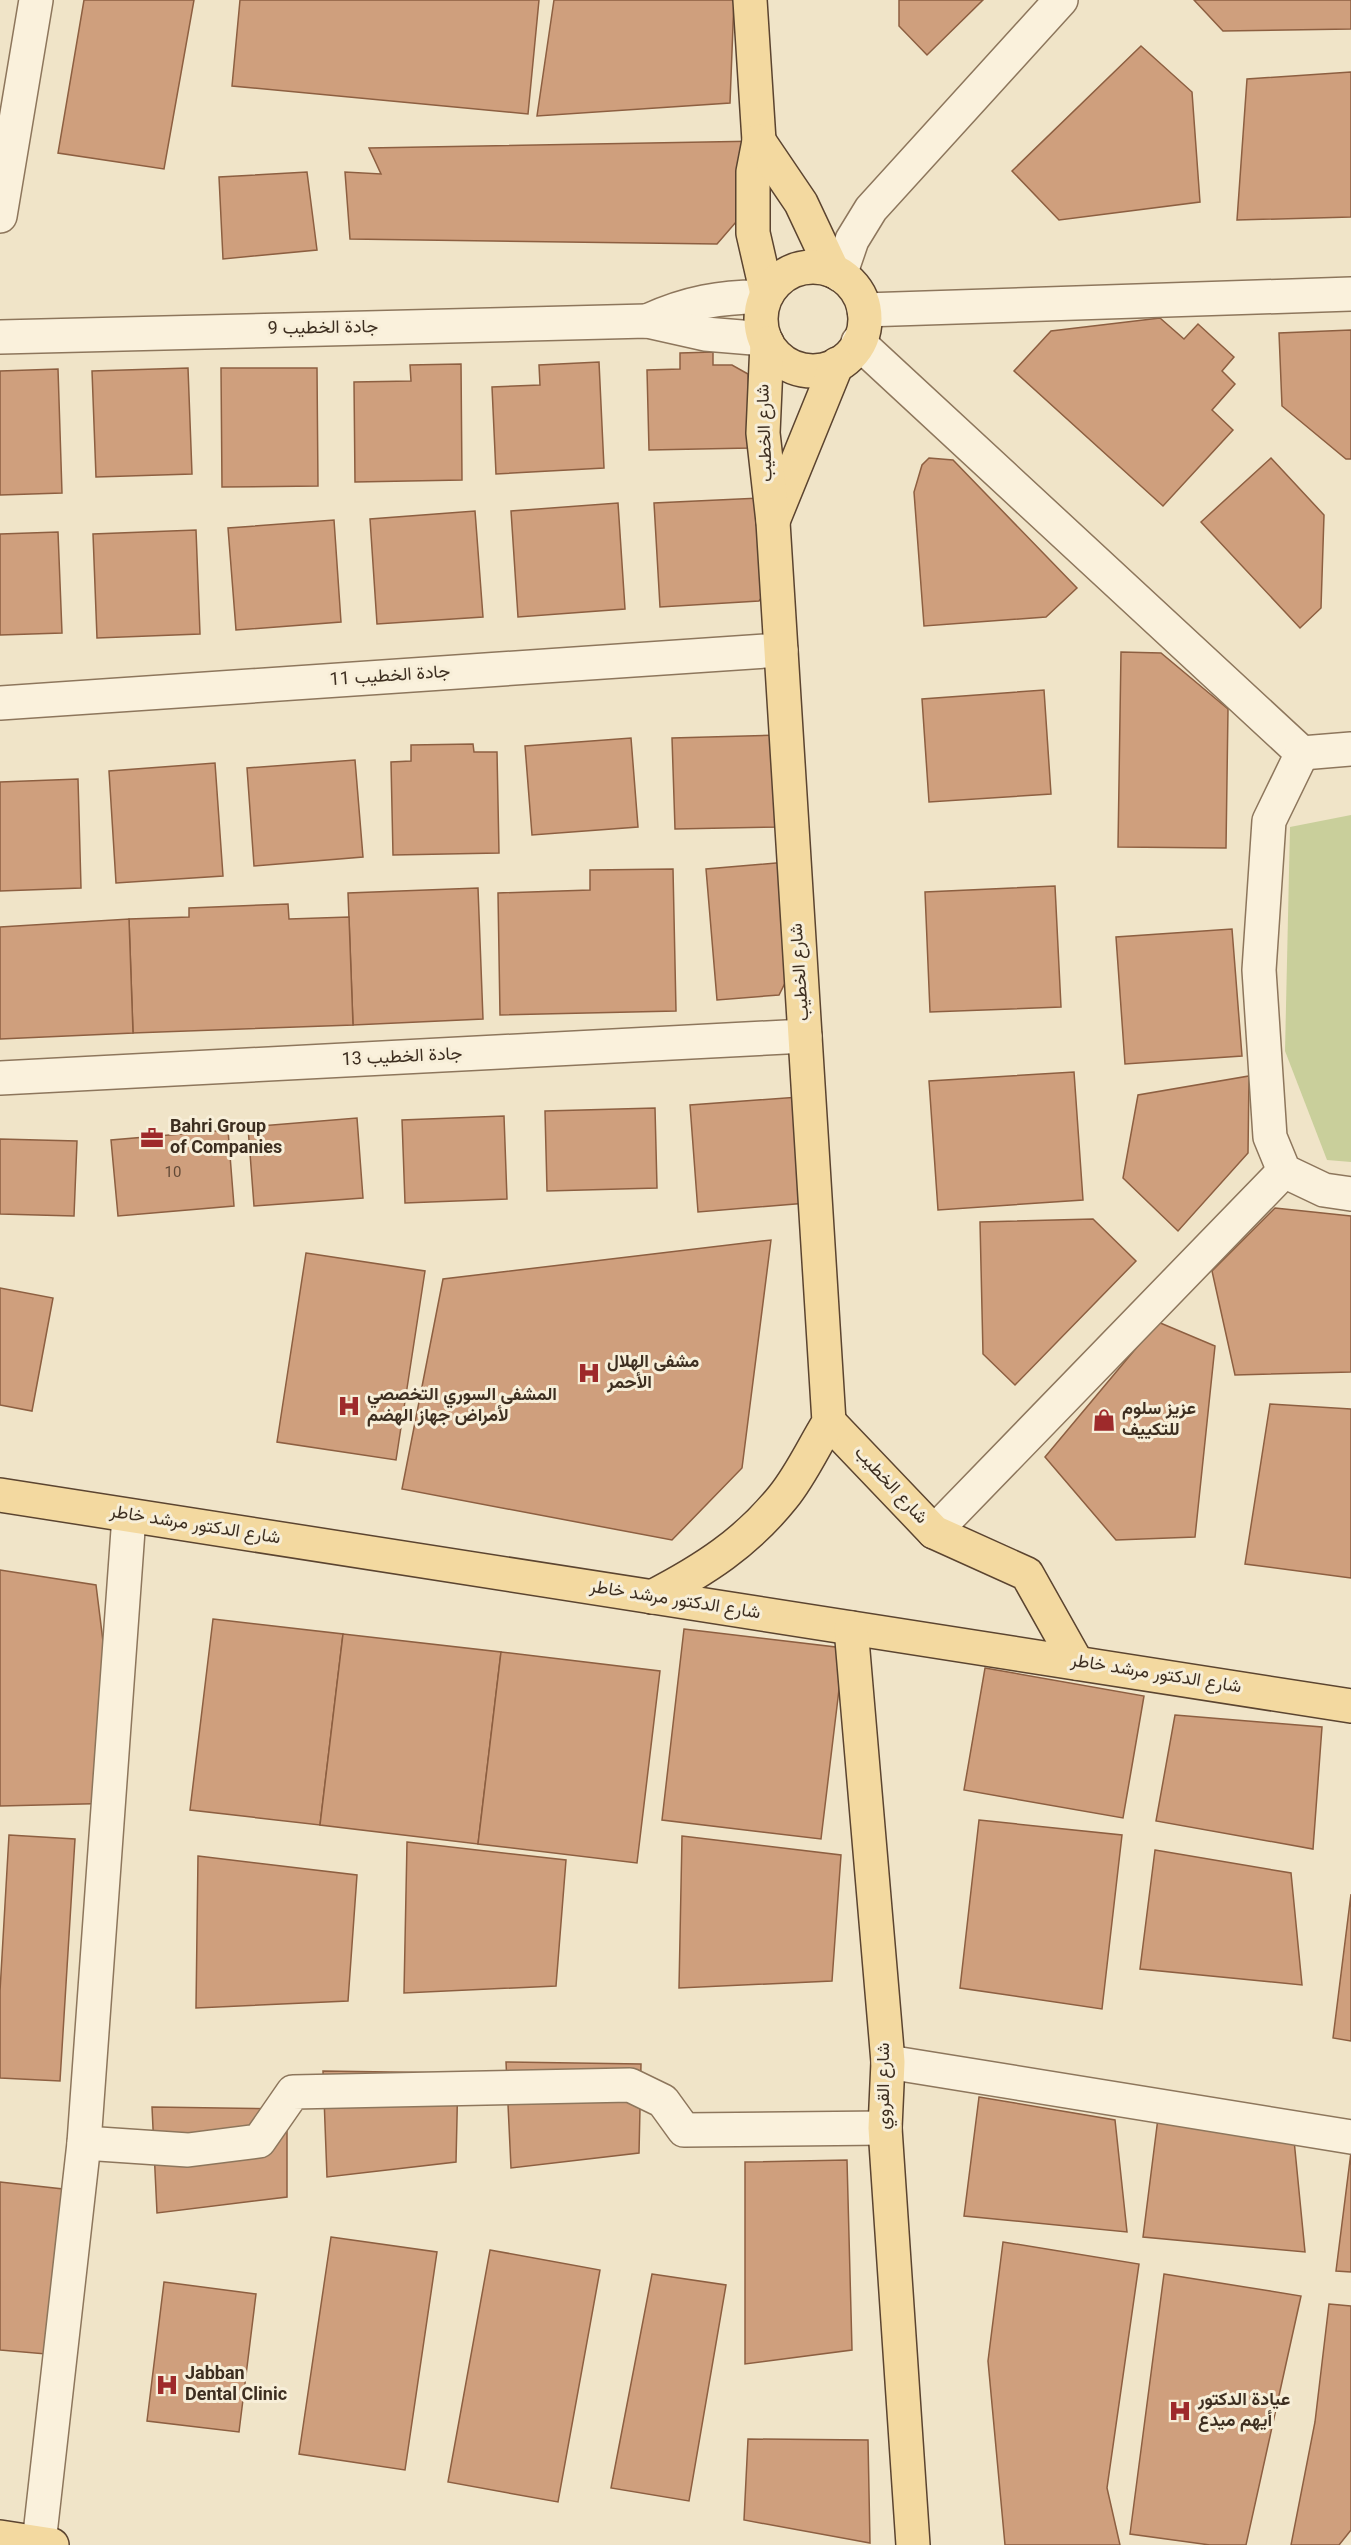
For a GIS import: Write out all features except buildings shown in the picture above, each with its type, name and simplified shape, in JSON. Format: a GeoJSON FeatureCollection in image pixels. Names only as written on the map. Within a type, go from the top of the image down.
{"type":"FeatureCollection","features":[{"type":"Feature","properties":{"kind":"main road"},"geometry":{"type":"LineString","coordinates":[[750,0],[759,141],[753,172],[753,233],[766,295]]}},
{"type":"Feature","properties":{"kind":"main road"},"geometry":{"type":"LineString","coordinates":[[759,141],[801,203],[836,273]]}},
{"type":"Feature","properties":{"kind":"main road"},"geometry":{"type":"LineString","coordinates":[[821,267],[836,273],[855,290],[864,310],[863,331],[848,353],[824,369],[798,368],[774,354],[766,341],[760,318],[766,295],[774,283],[796,270],[821,267]]}},
{"type":"Feature","properties":{"kind":"main road","name":"شارع الخطيب"},"geometry":{"type":"LineString","coordinates":[[766,341],[763,433],[773,522],[829,1422],[934,1532],[1027,1574],[1077,1663]]}},
{"type":"Feature","properties":{"kind":"main road","name":"شارع الخطيب"},"geometry":{"type":"LineString","coordinates":[[773,522],[848,353]]}},
{"type":"Feature","properties":{"kind":"main road"},"geometry":{"type":"LineString","coordinates":[[652,1597],[702,1571],[738,1544],[784,1496],[829,1422]]}},
{"type":"Feature","properties":{"kind":"main road","name":"شارع الدكتور مرشد خاطر"},"geometry":{"type":"LineString","coordinates":[[0,1496],[1351,1706]]}},
{"type":"Feature","properties":{"kind":"main road","name":"شارع القروي"},"geometry":{"type":"LineString","coordinates":[[850,1628],[888,2062],[885,2128],[913,2545]]}},
{"type":"Feature","properties":{"kind":"main road"},"geometry":{"type":"LineString","coordinates":[[0,2537],[46,2544]]}},
{"type":"Feature","properties":{"kind":"street"},"geometry":{"type":"LineString","coordinates":[[0,216],[36,0]]}},
{"type":"Feature","properties":{"kind":"street"},"geometry":{"type":"LineString","coordinates":[[836,273],[871,209],[1061,0]]}},
{"type":"Feature","properties":{"kind":"street"},"geometry":{"type":"LineString","coordinates":[[864,310],[1351,294]]}},
{"type":"Feature","properties":{"kind":"street","name":"جادة الخطيب 9"},"geometry":{"type":"LineString","coordinates":[[647,321],[675,308],[705,300],[766,295]]}},
{"type":"Feature","properties":{"kind":"street","name":"جادة الخطيب 9"},"geometry":{"type":"LineString","coordinates":[[0,337],[647,321],[705,334],[766,341]]}},
{"type":"Feature","properties":{"kind":"street"},"geometry":{"type":"LineString","coordinates":[[848,353],[1302,753],[1351,749]]}},
{"type":"Feature","properties":{"kind":"street","name":"جادة الخطيب 11"},"geometry":{"type":"LineString","coordinates":[[0,703],[781,650]]}},
{"type":"Feature","properties":{"kind":"street"},"geometry":{"type":"LineString","coordinates":[[1302,753],[1269,821],[1259,970],[1270,1137],[1284,1171],[1324,1190],[1351,1194]]}},
{"type":"Feature","properties":{"kind":"street","name":"جادة الخطيب 13"},"geometry":{"type":"LineString","coordinates":[[0,1078],[805,1036]]}},
{"type":"Feature","properties":{"kind":"street"},"geometry":{"type":"LineString","coordinates":[[934,1532],[1284,1171]]}},
{"type":"Feature","properties":{"kind":"street"},"geometry":{"type":"LineString","coordinates":[[46,2544],[84,2143],[129,1516]]}},
{"type":"Feature","properties":{"kind":"street"},"geometry":{"type":"LineString","coordinates":[[888,2062],[1351,2137]]}},
{"type":"Feature","properties":{"kind":"street"},"geometry":{"type":"LineString","coordinates":[[84,2143],[188,2150],[259,2142],[293,2092],[382,2088],[630,2085],[663,2101],[684,2130],[885,2128]]}},
{"type":"Feature","properties":{"kind":"green space"},"geometry":{"type":"Polygon","coordinates":[[[1351,815],[1351,1162],[1327,1160],[1285,1051],[1290,827],[1351,815]]]}},
{"type":"Feature","properties":{"kind":"place","name":"Bahri Group of Companies"},"geometry":{"type":"Point","coordinates":[152,1138]}},
{"type":"Feature","properties":{"kind":"place","name":"مشفى الهلال الأحمر"},"geometry":{"type":"Point","coordinates":[589,1373]}},
{"type":"Feature","properties":{"kind":"place","name":"المشفى السوري التخصصي لأمراض جهاز الهضم"},"geometry":{"type":"Point","coordinates":[349,1406]}},
{"type":"Feature","properties":{"kind":"place","name":"عزيز سلوم للتكييف"},"geometry":{"type":"Point","coordinates":[1104,1420]}},
{"type":"Feature","properties":{"kind":"place","name":"Jabban Dental Clinic"},"geometry":{"type":"Point","coordinates":[167,2385]}},
{"type":"Feature","properties":{"kind":"place","name":"عيادة الدكتور أيهم ميدع"},"geometry":{"type":"Point","coordinates":[1180,2411]}}]}
